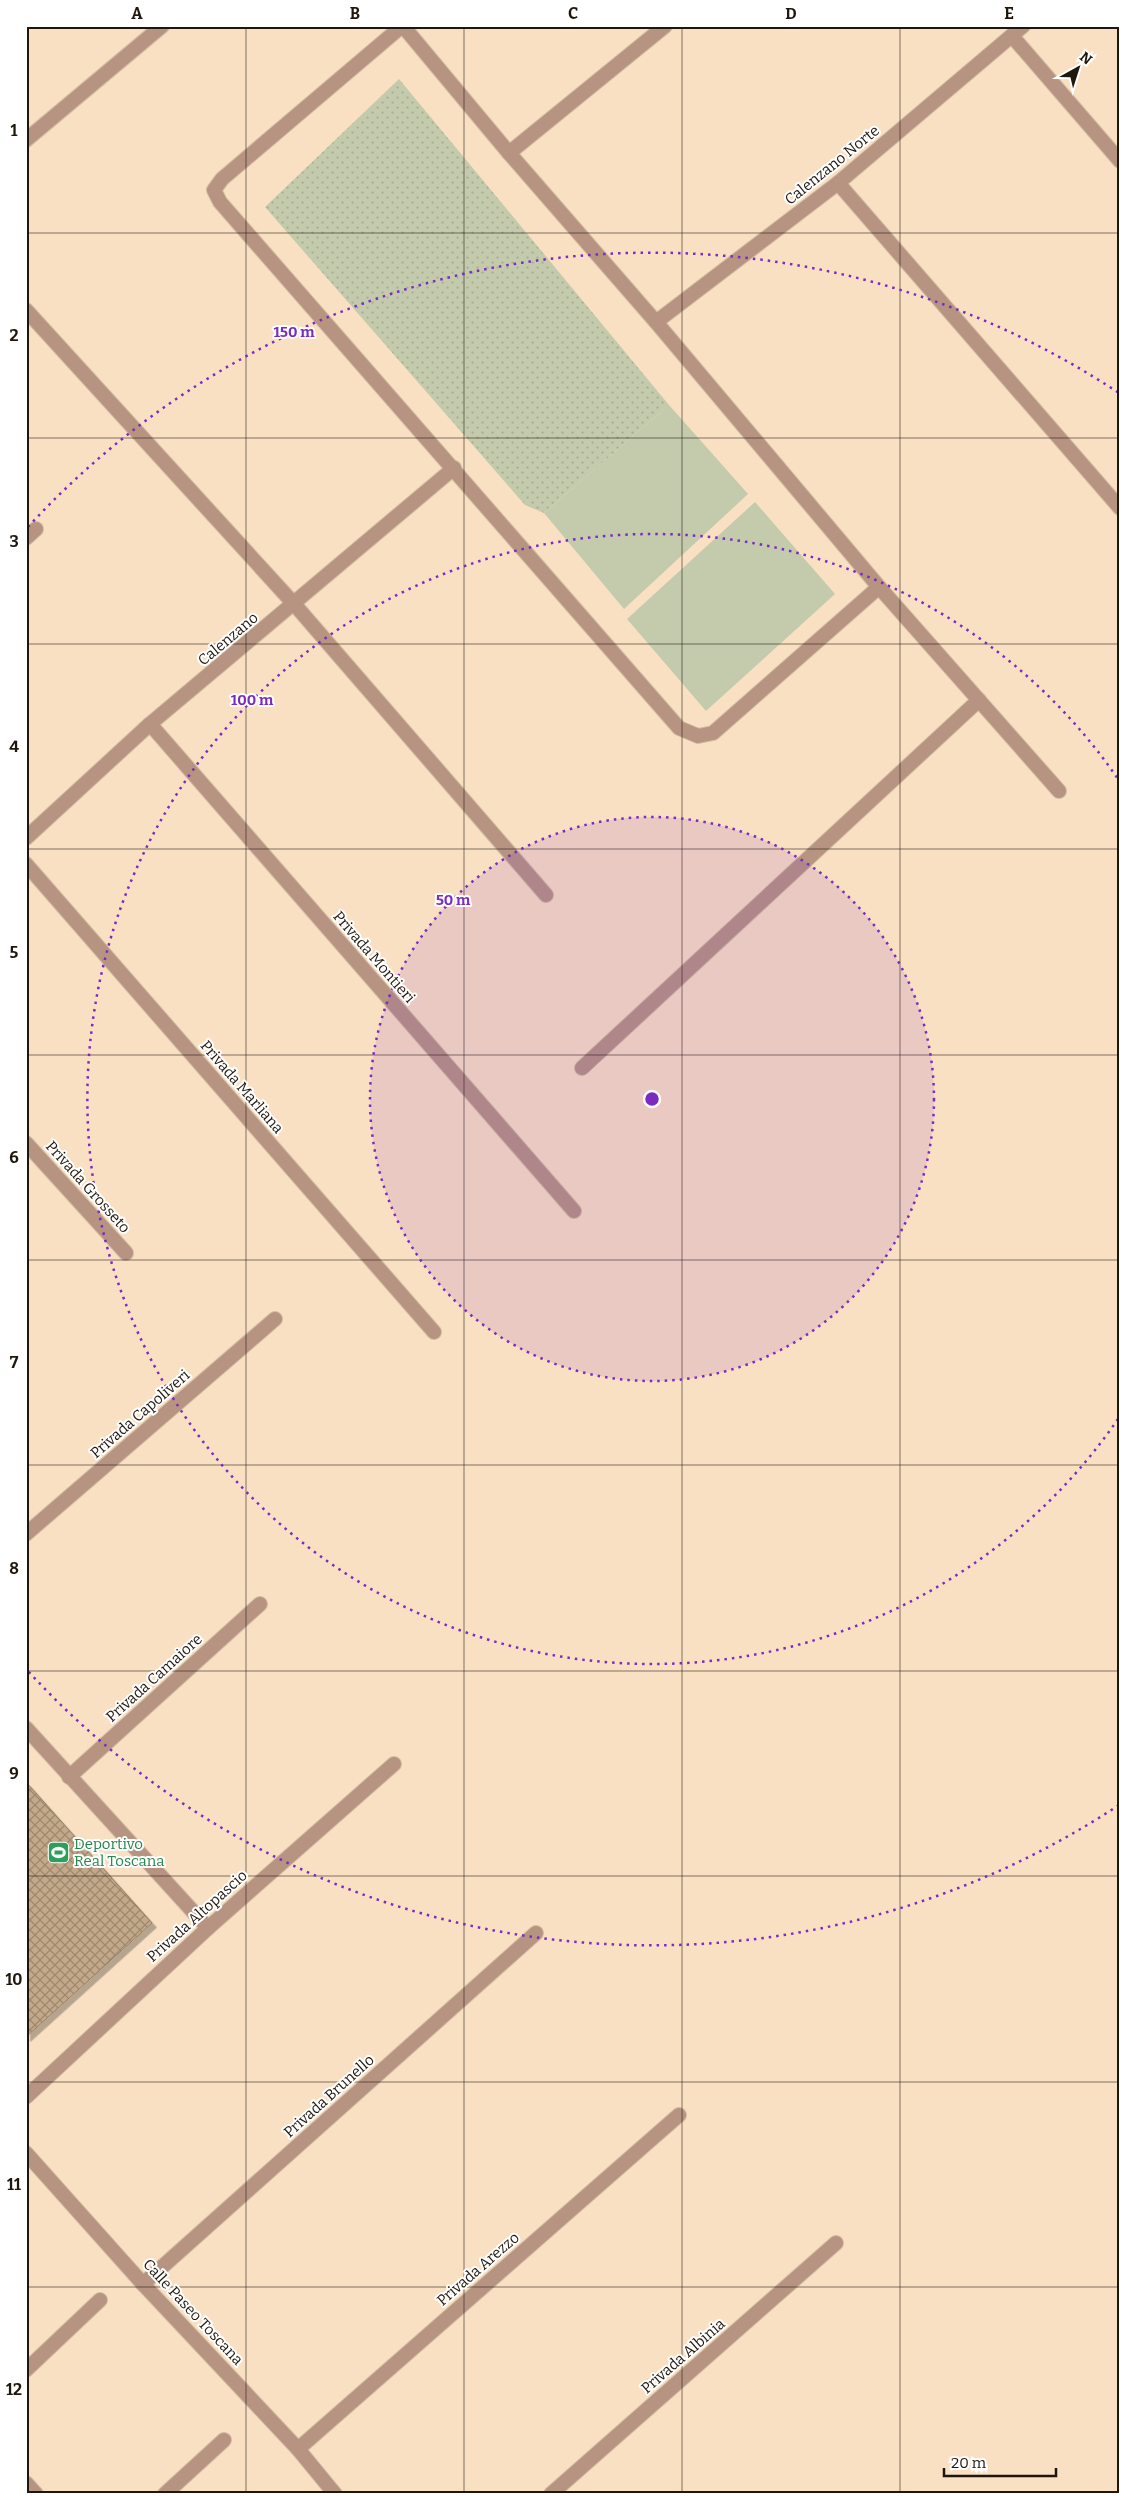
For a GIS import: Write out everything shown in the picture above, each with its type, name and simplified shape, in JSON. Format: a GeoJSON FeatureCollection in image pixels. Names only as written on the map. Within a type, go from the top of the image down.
{"type":"FeatureCollection","features":[{"type":"Feature","properties":{"kind":"street"},"geometry":{"type":"LineString","coordinates":[[26,140],[162,26]]}},
{"type":"Feature","properties":{"kind":"street"},"geometry":{"type":"LineString","coordinates":[[879,587],[712,733],[698,736],[679,728],[220,202],[214,190],[222,180],[403,26],[879,587],[1059,791]]}},
{"type":"Feature","properties":{"kind":"street"},"geometry":{"type":"LineString","coordinates":[[509,153],[665,26]]}},
{"type":"Feature","properties":{"kind":"street","name":"Calenzano Norte"},"geometry":{"type":"LineString","coordinates":[[656,322],[838,183],[1024,26]]}},
{"type":"Feature","properties":{"kind":"street"},"geometry":{"type":"LineString","coordinates":[[1012,36],[1120,161]]}},
{"type":"Feature","properties":{"kind":"street"},"geometry":{"type":"LineString","coordinates":[[838,183],[1120,508]]}},
{"type":"Feature","properties":{"kind":"street"},"geometry":{"type":"LineString","coordinates":[[26,310],[295,604],[546,894]]}},
{"type":"Feature","properties":{"kind":"street","name":"Calenzano"},"geometry":{"type":"LineString","coordinates":[[26,838],[150,724],[295,604],[454,468]]}},
{"type":"Feature","properties":{"kind":"street"},"geometry":{"type":"LineString","coordinates":[[582,1068],[979,700]]}},
{"type":"Feature","properties":{"kind":"street","name":"Privada Montieri"},"geometry":{"type":"LineString","coordinates":[[150,724],[574,1211]]}},
{"type":"Feature","properties":{"kind":"street","name":"Privada Marliana"},"geometry":{"type":"LineString","coordinates":[[26,864],[434,1332]]}},
{"type":"Feature","properties":{"kind":"street","name":"Privada Grosseto"},"geometry":{"type":"LineString","coordinates":[[26,1143],[126,1252]]}},
{"type":"Feature","properties":{"kind":"street","name":"Privada Capoliveri"},"geometry":{"type":"LineString","coordinates":[[26,1534],[275,1319]]}},
{"type":"Feature","properties":{"kind":"street","name":"Privada Camaiore"},"geometry":{"type":"LineString","coordinates":[[70,1777],[260,1604]]}},
{"type":"Feature","properties":{"kind":"street"},"geometry":{"type":"LineString","coordinates":[[26,1728],[208,1928]]}},
{"type":"Feature","properties":{"kind":"street","name":"Privada Altopascio"},"geometry":{"type":"LineString","coordinates":[[26,2097],[208,1928],[394,1764]]}},
{"type":"Feature","properties":{"kind":"street","name":"Privada Brunello"},"geometry":{"type":"LineString","coordinates":[[143,2284],[536,1933]]}},
{"type":"Feature","properties":{"kind":"street","name":"Privada Arezzo"},"geometry":{"type":"LineString","coordinates":[[298,2448],[679,2115]]}},
{"type":"Feature","properties":{"kind":"street","name":"Calle Paseo Toscana"},"geometry":{"type":"LineString","coordinates":[[26,2153],[143,2284],[298,2448],[335,2494]]}},
{"type":"Feature","properties":{"kind":"street","name":"Privada Albinia"},"geometry":{"type":"LineString","coordinates":[[558,2491],[836,2243]]}},
{"type":"Feature","properties":{"kind":"street"},"geometry":{"type":"LineString","coordinates":[[26,2370],[100,2300]]}},
{"type":"Feature","properties":{"kind":"street"},"geometry":{"type":"LineString","coordinates":[[165,2494],[224,2440]]}},
{"type":"Feature","properties":{"kind":"street"},"geometry":{"type":"LineString","coordinates":[[26,2483],[36,2494]]}},
{"type":"Feature","properties":{"kind":"green space"},"geometry":{"type":"Polygon","coordinates":[[[399,79],[669,405],[544,513],[525,505],[265,207],[399,79]]]}},
{"type":"Feature","properties":{"kind":"green space"},"geometry":{"type":"Polygon","coordinates":[[[669,405],[748,494],[624,609],[544,513],[669,405]]]}},
{"type":"Feature","properties":{"kind":"green space"},"geometry":{"type":"Polygon","coordinates":[[[755,502],[835,594],[706,711],[627,619],[755,502]]]}},
{"type":"Feature","properties":{"kind":"building","name":"Deportivo Real Toscana"},"geometry":{"type":"Polygon","coordinates":[[[26,1782],[152,1923],[26,2037],[26,1782]]]}},
{"type":"Feature","properties":{"kind":"place","name":"Deportivo Real Toscana"},"geometry":{"type":"Point","coordinates":[58,1853]}}]}
